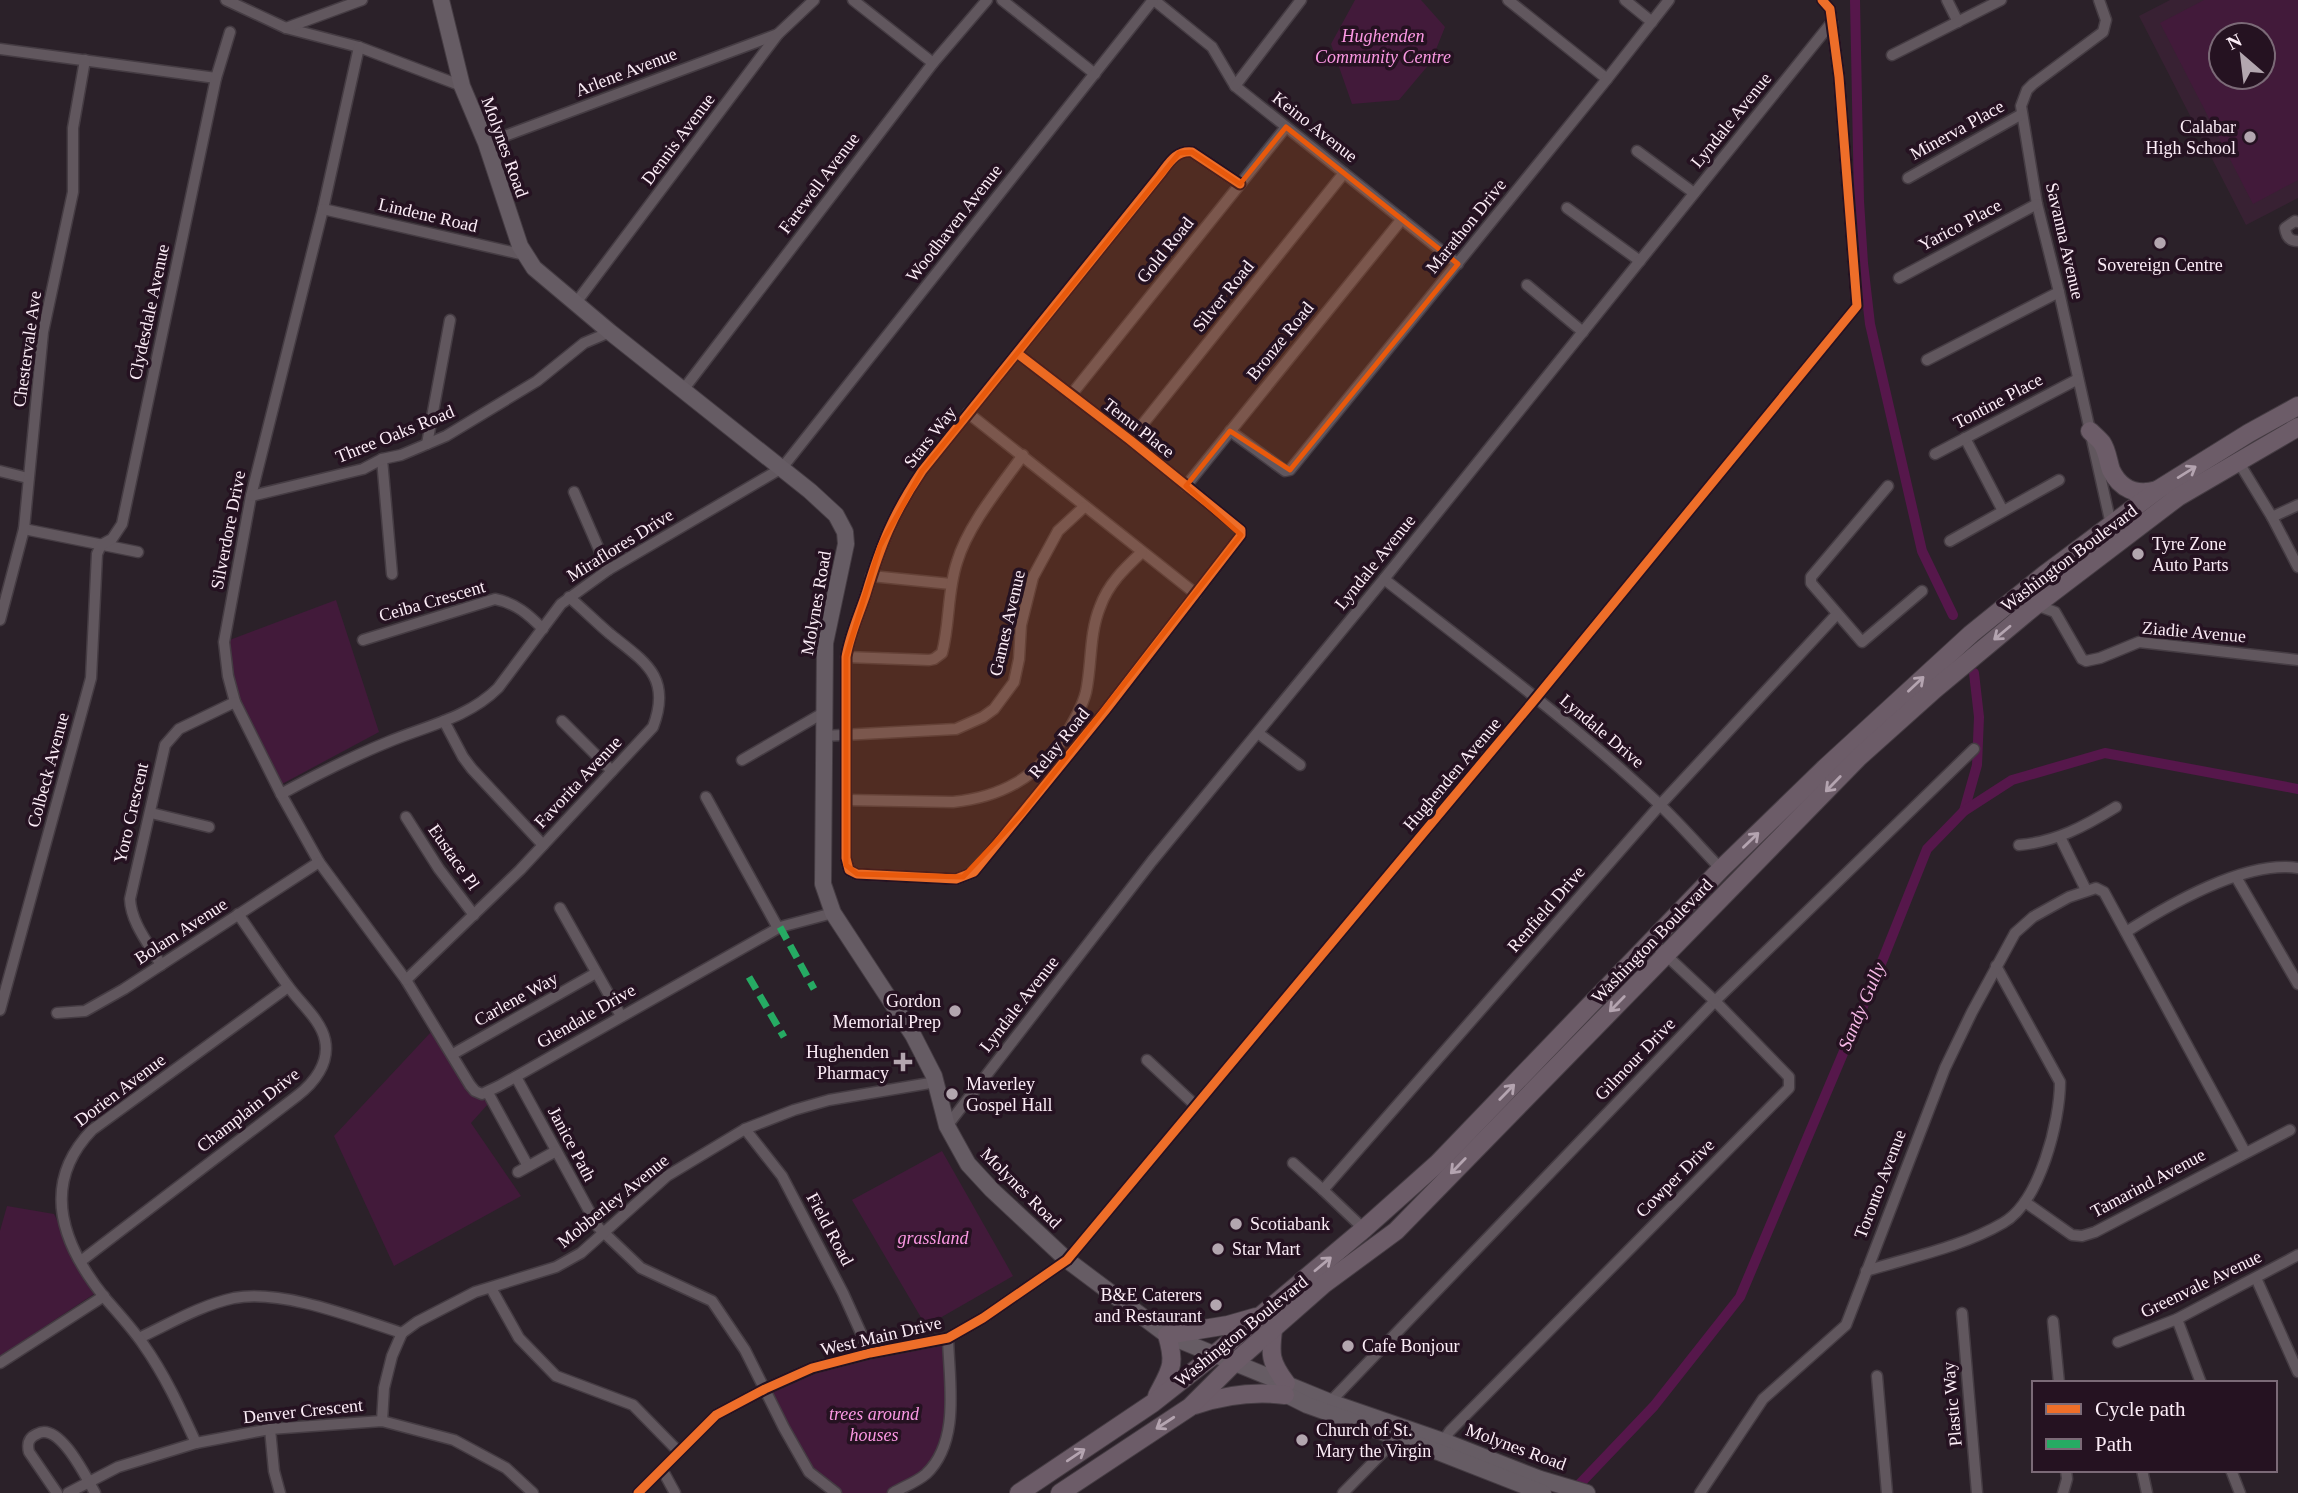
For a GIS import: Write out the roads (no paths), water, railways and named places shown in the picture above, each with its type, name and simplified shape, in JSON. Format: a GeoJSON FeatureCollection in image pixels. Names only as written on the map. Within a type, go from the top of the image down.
{"type":"FeatureCollection","features":[{"type":"Feature","properties":{"kind":"highway","name":"Washington Boulevard"},"geometry":{"type":"LineString","coordinates":[[1019,1493],[1153,1403],[1214,1355],[1438,1163],[1721,869],[1825,768],[1958,646],[2044,575],[2159,489],[2249,433],[2298,407]]}},
{"type":"Feature","properties":{"kind":"highway","name":"Washington Boulevard"},"geometry":{"type":"LineString","coordinates":[[1060,1493],[1190,1407],[1234,1363],[1324,1284],[1396,1231],[1859,757],[2036,605],[2178,497],[2298,427]]}},
{"type":"Feature","properties":{"kind":"highway"},"geometry":{"type":"LineString","coordinates":[[2090,431],[2102,443],[2112,472],[2120,485],[2132,491],[2147,493],[2159,489]]}},
{"type":"Feature","properties":{"kind":"highway"},"geometry":{"type":"LineString","coordinates":[[1153,1403],[1174,1356],[1167,1335],[1227,1325],[1266,1313]]}},
{"type":"Feature","properties":{"kind":"highway"},"geometry":{"type":"LineString","coordinates":[[1190,1407],[1233,1395],[1285,1389],[1270,1355],[1273,1330]]}},
{"type":"Feature","properties":{"kind":"main road"},"geometry":{"type":"LineString","coordinates":[[441,0],[462,86]]}},
{"type":"Feature","properties":{"kind":"main road","name":"Molynes Road"},"geometry":{"type":"LineString","coordinates":[[462,86],[486,143],[525,255],[539,273],[782,468],[836,515],[845,532],[846,544],[825,643],[823,884],[833,913],[913,1035],[936,1082],[947,1126],[968,1164],[992,1190],[1067,1259],[1167,1335],[1397,1438],[1539,1487],[1587,1493]]}},
{"type":"Feature","properties":{"kind":"main road","name":"Molynes Road"},"geometry":{"type":"LineString","coordinates":[[1285,1389],[1443,1441],[1539,1487]]}},
{"type":"Feature","properties":{"kind":"street","name":"Molynes Road"},"geometry":{"type":"LineString","coordinates":[[226,0],[286,28],[359,47],[462,86]]}},
{"type":"Feature","properties":{"kind":"street"},"geometry":{"type":"LineString","coordinates":[[286,28],[362,0]]}},
{"type":"Feature","properties":{"kind":"street","name":"Dennis Avenue"},"geometry":{"type":"LineString","coordinates":[[575,304],[778,34],[814,0]]}},
{"type":"Feature","properties":{"kind":"street"},"geometry":{"type":"LineString","coordinates":[[853,0],[933,64]]}},
{"type":"Feature","properties":{"kind":"street","name":"Farewell Avenue"},"geometry":{"type":"LineString","coordinates":[[683,390],[933,64],[986,0]]}},
{"type":"Feature","properties":{"kind":"street"},"geometry":{"type":"LineString","coordinates":[[1002,0],[1095,75]]}},
{"type":"Feature","properties":{"kind":"street"},"geometry":{"type":"LineString","coordinates":[[1154,0],[1212,47],[1235,86],[1301,0]]}},
{"type":"Feature","properties":{"kind":"street","name":"Woodhaven Avenue"},"geometry":{"type":"LineString","coordinates":[[782,468],[1154,0]]}},
{"type":"Feature","properties":{"kind":"street"},"geometry":{"type":"LineString","coordinates":[[1508,0],[1607,79]]}},
{"type":"Feature","properties":{"kind":"street"},"geometry":{"type":"LineString","coordinates":[[1625,0],[1652,22]]}},
{"type":"Feature","properties":{"kind":"street","name":"Marathon Drive"},"geometry":{"type":"LineString","coordinates":[[1230,431],[1287,471],[1458,264],[1669,0]]}},
{"type":"Feature","properties":{"kind":"street"},"geometry":{"type":"LineString","coordinates":[[1822,0],[1830,9],[1832,22]]}},
{"type":"Feature","properties":{"kind":"street"},"geometry":{"type":"LineString","coordinates":[[1947,0],[1958,22]]}},
{"type":"Feature","properties":{"kind":"street"},"geometry":{"type":"LineString","coordinates":[[1892,55],[2001,0]]}},
{"type":"Feature","properties":{"kind":"street"},"geometry":{"type":"LineString","coordinates":[[2022,114],[2021,106],[2027,90],[2103,33],[2106,20],[2099,0]]}},
{"type":"Feature","properties":{"kind":"street","name":"Lyndale Avenue"},"geometry":{"type":"LineString","coordinates":[[947,1126],[1152,861],[1384,579],[1832,22]]}},
{"type":"Feature","properties":{"kind":"street","name":"Hughenden Avenue"},"geometry":{"type":"LineString","coordinates":[[1067,1259],[1536,698],[1857,306],[1832,22]]}},
{"type":"Feature","properties":{"kind":"street","name":"Clydesdale Avenue"},"geometry":{"type":"LineString","coordinates":[[101,545],[112,539],[122,524],[216,78],[230,32]]}},
{"type":"Feature","properties":{"kind":"street","name":"Arlene Avenue"},"geometry":{"type":"LineString","coordinates":[[486,143],[778,34]]}},
{"type":"Feature","properties":{"kind":"street","name":"Silverdore Drive"},"geometry":{"type":"LineString","coordinates":[[359,47],[323,209],[251,496],[224,642],[228,676],[235,702],[281,794],[318,862],[406,980]]}},
{"type":"Feature","properties":{"kind":"street"},"geometry":{"type":"LineString","coordinates":[[0,49],[216,78]]}},
{"type":"Feature","properties":{"kind":"street","name":"Chestervale Ave"},"geometry":{"type":"LineString","coordinates":[[0,620],[24,529],[43,332],[73,192],[73,128],[85,60]]}},
{"type":"Feature","properties":{"kind":"street","name":"Keino Avenue"},"geometry":{"type":"LineString","coordinates":[[1235,86],[1458,264]]}},
{"type":"Feature","properties":{"kind":"street","name":"Minerva Place"},"geometry":{"type":"LineString","coordinates":[[1908,178],[2022,114]]}},
{"type":"Feature","properties":{"kind":"street","name":"Savanna Avenue"},"geometry":{"type":"LineString","coordinates":[[2022,114],[2037,204],[2060,292],[2112,526],[2114,546]]}},
{"type":"Feature","properties":{"kind":"street","name":"Gold Road"},"geometry":{"type":"LineString","coordinates":[[1071,395],[1286,127]]}},
{"type":"Feature","properties":{"kind":"street"},"geometry":{"type":"LineString","coordinates":[[1637,151],[1694,194]]}},
{"type":"Feature","properties":{"kind":"street","name":"Stars Way"},"geometry":{"type":"LineString","coordinates":[[849,870],[846,858],[846,657],[849,638],[880,546],[904,499],[922,471],[968,413],[1179,153],[1192,152],[1240,184]]}},
{"type":"Feature","properties":{"kind":"street","name":"Silver Road"},"geometry":{"type":"LineString","coordinates":[[1130,440],[1344,173]]}},
{"type":"Feature","properties":{"kind":"street","name":"Yarico Place"},"geometry":{"type":"LineString","coordinates":[[1899,278],[2037,204]]}},
{"type":"Feature","properties":{"kind":"street"},"geometry":{"type":"LineString","coordinates":[[1567,208],[1640,261]]}},
{"type":"Feature","properties":{"kind":"street","name":"Lindene Road"},"geometry":{"type":"LineString","coordinates":[[323,209],[525,255]]}},
{"type":"Feature","properties":{"kind":"street","name":"Bronze Road"},"geometry":{"type":"LineString","coordinates":[[1186,486],[1402,219]]}},
{"type":"Feature","properties":{"kind":"street"},"geometry":{"type":"LineString","coordinates":[[2298,222],[2295,221],[2285,228],[2290,240],[2298,241]]}},
{"type":"Feature","properties":{"kind":"street"},"geometry":{"type":"LineString","coordinates":[[1527,285],[1583,331]]}},
{"type":"Feature","properties":{"kind":"street"},"geometry":{"type":"LineString","coordinates":[[1927,360],[2060,292]]}},
{"type":"Feature","properties":{"kind":"street"},"geometry":{"type":"LineString","coordinates":[[427,444],[450,320]]}},
{"type":"Feature","properties":{"kind":"street","name":"Three Oaks Road"},"geometry":{"type":"LineString","coordinates":[[251,496],[337,477],[427,444],[511,398],[537,382],[584,343],[610,332]]}},
{"type":"Feature","properties":{"kind":"street","name":"Temu Place"},"geometry":{"type":"LineString","coordinates":[[1017,353],[1241,530]]}},
{"type":"Feature","properties":{"kind":"street","name":"Tontine Place"},"geometry":{"type":"LineString","coordinates":[[1935,454],[2078,379]]}},
{"type":"Feature","properties":{"kind":"street"},"geometry":{"type":"LineString","coordinates":[[968,413],[1196,594]]}},
{"type":"Feature","properties":{"kind":"street"},"geometry":{"type":"LineString","coordinates":[[1965,438],[2003,511]]}},
{"type":"Feature","properties":{"kind":"street"},"geometry":{"type":"LineString","coordinates":[[846,657],[929,660],[939,657],[943,647],[957,559],[969,535],[1023,455]]}},
{"type":"Feature","properties":{"kind":"street"},"geometry":{"type":"LineString","coordinates":[[382,460],[392,574]]}},
{"type":"Feature","properties":{"kind":"street"},"geometry":{"type":"LineString","coordinates":[[2238,461],[2298,567]]}},
{"type":"Feature","properties":{"kind":"street","name":"Miraflores Drive"},"geometry":{"type":"LineString","coordinates":[[281,794],[366,751],[458,716],[486,700],[569,597],[608,570],[782,468]]}},
{"type":"Feature","properties":{"kind":"street"},"geometry":{"type":"LineString","coordinates":[[0,471],[28,478]]}},
{"type":"Feature","properties":{"kind":"street"},"geometry":{"type":"LineString","coordinates":[[1951,541],[2059,480]]}},
{"type":"Feature","properties":{"kind":"street"},"geometry":{"type":"LineString","coordinates":[[1888,486],[1811,577],[1811,583],[1860,641],[1864,642],[1922,591]]}},
{"type":"Feature","properties":{"kind":"street"},"geometry":{"type":"LineString","coordinates":[[574,492],[608,570]]}},
{"type":"Feature","properties":{"kind":"street"},"geometry":{"type":"LineString","coordinates":[[2272,517],[2298,505]]}},
{"type":"Feature","properties":{"kind":"street","name":"Games Avenue"},"geometry":{"type":"LineString","coordinates":[[823,736],[956,729],[994,709],[1014,682],[1019,659],[1021,625],[1033,577],[1058,531],[1084,507]]}},
{"type":"Feature","properties":{"kind":"street"},"geometry":{"type":"LineString","coordinates":[[24,529],[138,552]]}},
{"type":"Feature","properties":{"kind":"street","name":"Relay Road"},"geometry":{"type":"LineString","coordinates":[[849,870],[857,874],[956,879],[970,875],[1105,711],[1241,535],[1241,530]]}},
{"type":"Feature","properties":{"kind":"street","name":"Colbeck Avenue"},"geometry":{"type":"LineString","coordinates":[[1,1004],[91,678],[97,554],[101,545]]}},
{"type":"Feature","properties":{"kind":"street"},"geometry":{"type":"LineString","coordinates":[[848,800],[961,801],[994,794],[1023,780],[1039,767],[1058,746],[1084,700],[1100,606],[1120,573],[1142,552]]}},
{"type":"Feature","properties":{"kind":"street"},"geometry":{"type":"LineString","coordinates":[[871,576],[951,584]]}},
{"type":"Feature","properties":{"kind":"street","name":"Lyndale Drive"},"geometry":{"type":"LineString","coordinates":[[1384,579],[1536,698],[1660,805],[1721,869]]}},
{"type":"Feature","properties":{"kind":"street","name":"Favorita Avenue"},"geometry":{"type":"LineString","coordinates":[[406,980],[543,845],[653,727],[661,695],[653,670],[569,597]]}},
{"type":"Feature","properties":{"kind":"street","name":"Ceiba Crescent"},"geometry":{"type":"LineString","coordinates":[[363,640],[495,600],[508,602],[527,613],[543,629]]}},
{"type":"Feature","properties":{"kind":"street","name":"Ziadie Avenue"},"geometry":{"type":"LineString","coordinates":[[2036,605],[2055,612],[2082,659],[2086,661],[2139,642],[2298,660]]}},
{"type":"Feature","properties":{"kind":"street","name":"Renfield Drive"},"geometry":{"type":"LineString","coordinates":[[1323,1190],[1660,805],[1837,614]]}},
{"type":"Feature","properties":{"kind":"street"},"geometry":{"type":"LineString","coordinates":[[1084,700],[1105,711]]}},
{"type":"Feature","properties":{"kind":"street","name":"Yoro Crescent"},"geometry":{"type":"LineString","coordinates":[[161,965],[130,910],[130,899],[165,745],[179,729],[235,702]]}},
{"type":"Feature","properties":{"kind":"street"},"geometry":{"type":"LineString","coordinates":[[742,760],[823,713]]}},
{"type":"Feature","properties":{"kind":"street"},"geometry":{"type":"LineString","coordinates":[[444,721],[468,763],[543,845]]}},
{"type":"Feature","properties":{"kind":"street"},"geometry":{"type":"LineString","coordinates":[[562,721],[612,771]]}},
{"type":"Feature","properties":{"kind":"street"},"geometry":{"type":"LineString","coordinates":[[1258,733],[1300,765]]}},
{"type":"Feature","properties":{"kind":"street","name":"Gilmour Drive"},"geometry":{"type":"LineString","coordinates":[[1330,1402],[1715,1001],[1974,749]]}},
{"type":"Feature","properties":{"kind":"street"},"geometry":{"type":"LineString","coordinates":[[1023,780],[1041,790]]}},
{"type":"Feature","properties":{"kind":"street"},"geometry":{"type":"LineString","coordinates":[[706,797],[778,928]]}},
{"type":"Feature","properties":{"kind":"street"},"geometry":{"type":"LineString","coordinates":[[2019,845],[2038,844],[2060,837],[2116,807]]}},
{"type":"Feature","properties":{"kind":"street"},"geometry":{"type":"LineString","coordinates":[[151,813],[209,827]]}},
{"type":"Feature","properties":{"kind":"street","name":"Eustace Pl"},"geometry":{"type":"LineString","coordinates":[[406,817],[439,869],[474,915]]}},
{"type":"Feature","properties":{"kind":"street"},"geometry":{"type":"LineString","coordinates":[[2060,837],[2086,890],[2096,888],[2104,892],[2245,1152]]}},
{"type":"Feature","properties":{"kind":"street","name":"Bolam Avenue"},"geometry":{"type":"LineString","coordinates":[[57,1013],[85,1011],[124,989],[318,862]]}},
{"type":"Feature","properties":{"kind":"street"},"geometry":{"type":"LineString","coordinates":[[2126,932],[2180,901],[2236,877],[2267,867],[2298,869]]}},
{"type":"Feature","properties":{"kind":"street"},"geometry":{"type":"LineString","coordinates":[[2236,877],[2298,984]]}},
{"type":"Feature","properties":{"kind":"street","name":"Toronto Avenue"},"geometry":{"type":"LineString","coordinates":[[1700,1493],[1763,1399],[1846,1325],[1945,1068],[2015,933],[2033,917],[2086,890]]}},
{"type":"Feature","properties":{"kind":"street"},"geometry":{"type":"LineString","coordinates":[[560,908],[621,1016]]}},
{"type":"Feature","properties":{"kind":"street","name":"Glendale Drive"},"geometry":{"type":"LineString","coordinates":[[488,1093],[778,928],[833,913]]}},
{"type":"Feature","properties":{"kind":"street","name":"Champlain Drive"},"geometry":{"type":"LineString","coordinates":[[81,1261],[311,1085],[323,1063],[325,1040],[319,1026],[288,987],[238,914]]}},
{"type":"Feature","properties":{"kind":"street","name":"Cowper Drive"},"geometry":{"type":"LineString","coordinates":[[1443,1441],[1789,1088],[1789,1077],[1715,1001],[1651,941]]}},
{"type":"Feature","properties":{"kind":"street"},"geometry":{"type":"LineString","coordinates":[[1866,1271],[1949,1246],[2006,1222],[2025,1202],[2047,1157],[2060,1098],[2060,1082],[1996,966]]}},
{"type":"Feature","properties":{"kind":"street","name":"Carlene Way"},"geometry":{"type":"LineString","coordinates":[[453,1054],[597,974]]}},
{"type":"Feature","properties":{"kind":"street"},"geometry":{"type":"LineString","coordinates":[[406,980],[475,1091],[488,1093],[528,1166]]}},
{"type":"Feature","properties":{"kind":"street","name":"Dorien Avenue"},"geometry":{"type":"LineString","coordinates":[[196,1443],[159,1367],[139,1338],[103,1296],[81,1261],[65,1228],[61,1206],[62,1184],[72,1154],[92,1130],[288,987]]}},
{"type":"Feature","properties":{"kind":"street"},"geometry":{"type":"LineString","coordinates":[[1147,1060],[1195,1105]]}},
{"type":"Feature","properties":{"kind":"street","name":"Janice Path"},"geometry":{"type":"LineString","coordinates":[[516,1077],[601,1229],[641,1268],[712,1301],[745,1350],[809,1472],[836,1493]]}},
{"type":"Feature","properties":{"kind":"street","name":"Mobberley Avenue"},"geometry":{"type":"LineString","coordinates":[[402,1334],[416,1322],[475,1292],[556,1267],[580,1253],[601,1229],[667,1176],[745,1129],[793,1110],[829,1100],[936,1082]]}},
{"type":"Feature","properties":{"kind":"street","name":"Field Road"},"geometry":{"type":"LineString","coordinates":[[745,1129],[782,1176],[843,1293],[870,1353]]}},
{"type":"Feature","properties":{"kind":"street","name":"Tamarind Avenue"},"geometry":{"type":"LineString","coordinates":[[2025,1202],[2072,1235],[2082,1236],[2095,1232],[2290,1130]]}},
{"type":"Feature","properties":{"kind":"street"},"geometry":{"type":"LineString","coordinates":[[518,1172],[556,1151]]}},
{"type":"Feature","properties":{"kind":"street"},"geometry":{"type":"LineString","coordinates":[[1293,1163],[1364,1229]]}},
{"type":"Feature","properties":{"kind":"street","name":"Greenvale Avenue"},"geometry":{"type":"LineString","coordinates":[[2118,1342],[2177,1319],[2298,1255]]}},
{"type":"Feature","properties":{"kind":"street","name":"West Main Drive"},"geometry":{"type":"LineString","coordinates":[[638,1493],[663,1471],[716,1415],[812,1368],[870,1353],[948,1338],[983,1318],[1067,1259]]}},
{"type":"Feature","properties":{"kind":"street"},"geometry":{"type":"LineString","coordinates":[[2256,1278],[2298,1372]]}},
{"type":"Feature","properties":{"kind":"street"},"geometry":{"type":"LineString","coordinates":[[491,1288],[519,1338],[556,1376],[633,1405],[679,1452]]}},
{"type":"Feature","properties":{"kind":"street"},"geometry":{"type":"LineString","coordinates":[[0,1363],[103,1296]]}},
{"type":"Feature","properties":{"kind":"street"},"geometry":{"type":"LineString","coordinates":[[139,1338],[210,1305],[234,1298],[258,1296],[313,1305],[402,1334],[392,1356],[384,1388],[382,1421]]}},
{"type":"Feature","properties":{"kind":"street","name":"Plastic Way"},"geometry":{"type":"LineString","coordinates":[[1962,1313],[1977,1493]]}},
{"type":"Feature","properties":{"kind":"street"},"geometry":{"type":"LineString","coordinates":[[2177,1319],[2201,1381]]}},
{"type":"Feature","properties":{"kind":"street"},"geometry":{"type":"LineString","coordinates":[[2053,1321],[2059,1381]]}},
{"type":"Feature","properties":{"kind":"street"},"geometry":{"type":"LineString","coordinates":[[893,1493],[925,1475],[939,1457],[950,1424],[948,1338]]}},
{"type":"Feature","properties":{"kind":"street"},"geometry":{"type":"LineString","coordinates":[[1877,1376],[1887,1493]]}},
{"type":"Feature","properties":{"kind":"street","name":"Denver Crescent"},"geometry":{"type":"LineString","coordinates":[[68,1493],[118,1467],[196,1443],[270,1429],[382,1421],[454,1440],[506,1468],[533,1493]]}},
{"type":"Feature","properties":{"kind":"street"},"geometry":{"type":"LineString","coordinates":[[270,1429],[274,1471],[280,1493]]}},
{"type":"Feature","properties":{"kind":"street"},"geometry":{"type":"LineString","coordinates":[[57,1493],[27,1445],[30,1439],[41,1432],[49,1432],[62,1441],[95,1493]]}},
{"type":"Feature","properties":{"kind":"street"},"geometry":{"type":"LineString","coordinates":[[1343,1493],[1397,1438]]}},
{"type":"Feature","properties":{"kind":"street"},"geometry":{"type":"LineString","coordinates":[[663,1471],[675,1493]]}},
{"type":"Feature","properties":{"kind":"street"},"geometry":{"type":"LineString","coordinates":[[2063,1493],[2066,1472]]}},
{"type":"Feature","properties":{"kind":"street"},"geometry":{"type":"LineString","coordinates":[[2142,1472],[2147,1493]]}},
{"type":"Feature","properties":{"kind":"street"},"geometry":{"type":"LineString","coordinates":[[2232,1472],[2240,1493]]}},
{"type":"Feature","properties":{"kind":"waterway"},"geometry":{"type":"LineString","coordinates":[[1855,0],[1859,201],[1870,324],[1922,551],[1953,615]]}},
{"type":"Feature","properties":{"kind":"waterway"},"geometry":{"type":"LineString","coordinates":[[1964,811],[1977,765],[1979,717],[1974,673]]}},
{"type":"Feature","properties":{"kind":"waterway","name":"Sandy Gully"},"geometry":{"type":"LineString","coordinates":[[1574,1490],[1654,1406],[1740,1297],[1927,849],[1964,811],[2012,780],[2105,753],[2298,789]]}},
{"type":"Feature","properties":{"kind":"place","name":"Calabar High School"},"geometry":{"type":"Point","coordinates":[2250,137]}},
{"type":"Feature","properties":{"kind":"place","name":"Sovereign Centre"},"geometry":{"type":"Point","coordinates":[2160,243]}},
{"type":"Feature","properties":{"kind":"place","name":"Tyre Zone Auto Parts"},"geometry":{"type":"Point","coordinates":[2138,554]}},
{"type":"Feature","properties":{"kind":"place","name":"Gordon Memorial Prep"},"geometry":{"type":"Point","coordinates":[955,1011]}},
{"type":"Feature","properties":{"kind":"place","name":"Hughenden Pharmacy"},"geometry":{"type":"Point","coordinates":[903,1062]}},
{"type":"Feature","properties":{"kind":"place","name":"Maverley Gospel Hall"},"geometry":{"type":"Point","coordinates":[952,1094]}},
{"type":"Feature","properties":{"kind":"place","name":"Scotiabank"},"geometry":{"type":"Point","coordinates":[1236,1224]}},
{"type":"Feature","properties":{"kind":"place","name":"Star Mart"},"geometry":{"type":"Point","coordinates":[1218,1249]}},
{"type":"Feature","properties":{"kind":"place","name":"B&E Caterers and Restaurant"},"geometry":{"type":"Point","coordinates":[1216,1305]}},
{"type":"Feature","properties":{"kind":"place","name":"Cafe Bonjour"},"geometry":{"type":"Point","coordinates":[1348,1346]}},
{"type":"Feature","properties":{"kind":"place","name":"Church of St. Mary the Virgin"},"geometry":{"type":"Point","coordinates":[1302,1440]}},
{"type":"Feature","properties":{"kind":"park label","name":"Hughenden Community Centre"},"geometry":{"type":"Point","coordinates":[1383,46]}},
{"type":"Feature","properties":{"kind":"park label","name":"grassland"},"geometry":{"type":"Point","coordinates":[933,1238]}},
{"type":"Feature","properties":{"kind":"park label","name":"trees around houses"},"geometry":{"type":"Point","coordinates":[874,1424]}}]}
